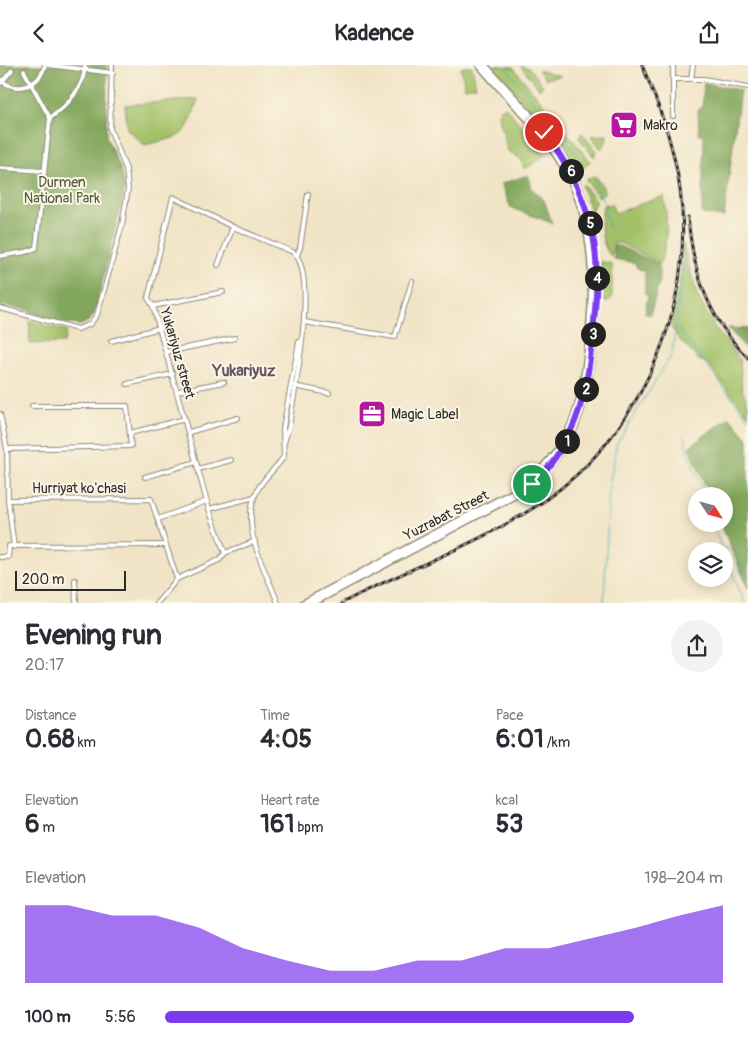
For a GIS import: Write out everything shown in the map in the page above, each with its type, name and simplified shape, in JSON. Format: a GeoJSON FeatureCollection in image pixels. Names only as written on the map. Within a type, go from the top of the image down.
{"type":"FeatureCollection","features":[{"type":"Feature","properties":{"kind":"main road","name":"Yuzrabat Street"},"geometry":{"type":"LineString","coordinates":[[479,65],[548,145],[574,183]]}},
{"type":"Feature","properties":{"kind":"main road","name":"Yuzrabat Street"},"geometry":{"type":"LineString","coordinates":[[303,603],[515,496],[543,473],[566,443],[578,418],[587,387],[597,285],[594,239],[574,183],[562,157],[544,132],[485,65]]}},
{"type":"Feature","properties":{"kind":"main road","name":"Yuzrabat Street"},"geometry":{"type":"LineString","coordinates":[[313,603],[337,587]]}},
{"type":"Feature","properties":{"kind":"street"},"geometry":{"type":"LineString","coordinates":[[12,70],[1,82],[12,87],[22,88],[32,85],[40,78],[47,65],[85,67],[113,73]]}},
{"type":"Feature","properties":{"kind":"street"},"geometry":{"type":"LineString","coordinates":[[0,308],[78,329],[90,324],[97,315],[122,225],[128,189],[126,169],[110,129],[112,65]]}},
{"type":"Feature","properties":{"kind":"street"},"geometry":{"type":"LineString","coordinates":[[673,65],[673,116]]}},
{"type":"Feature","properties":{"kind":"street"},"geometry":{"type":"LineString","coordinates":[[692,79],[693,65]]}},
{"type":"Feature","properties":{"kind":"street"},"geometry":{"type":"LineString","coordinates":[[50,118],[64,108],[80,82],[85,67]]}},
{"type":"Feature","properties":{"kind":"street"},"geometry":{"type":"LineString","coordinates":[[0,256],[26,252],[36,247],[50,118],[24,71]]}},
{"type":"Feature","properties":{"kind":"street"},"geometry":{"type":"LineString","coordinates":[[674,79],[692,79],[748,87]]}},
{"type":"Feature","properties":{"kind":"street"},"geometry":{"type":"LineString","coordinates":[[0,168],[44,171]]}},
{"type":"Feature","properties":{"kind":"street"},"geometry":{"type":"LineString","coordinates":[[284,443],[295,387],[304,322],[305,285],[301,262],[297,255],[300,248],[308,194]]}},
{"type":"Feature","properties":{"kind":"street","name":"Yukariyuz street"},"geometry":{"type":"LineString","coordinates":[[225,553],[198,469],[160,328],[148,297],[172,197],[233,227],[297,255]]}},
{"type":"Feature","properties":{"kind":"street"},"geometry":{"type":"LineString","coordinates":[[218,265],[233,227]]}},
{"type":"Feature","properties":{"kind":"street"},"geometry":{"type":"LineString","coordinates":[[304,322],[395,337],[412,281]]}},
{"type":"Feature","properties":{"kind":"street"},"geometry":{"type":"LineString","coordinates":[[153,306],[223,292]]}},
{"type":"Feature","properties":{"kind":"street"},"geometry":{"type":"LineString","coordinates":[[111,341],[160,328]]}},
{"type":"Feature","properties":{"kind":"street"},"geometry":{"type":"LineString","coordinates":[[278,603],[255,541],[250,517],[254,497],[260,486],[284,456],[284,428],[290,385],[302,335]]}},
{"type":"Feature","properties":{"kind":"street"},"geometry":{"type":"LineString","coordinates":[[166,352],[235,338]]}},
{"type":"Feature","properties":{"kind":"street"},"geometry":{"type":"LineString","coordinates":[[127,384],[173,374]]}},
{"type":"Feature","properties":{"kind":"street"},"geometry":{"type":"LineString","coordinates":[[178,391],[224,382]]}},
{"type":"Feature","properties":{"kind":"street"},"geometry":{"type":"LineString","coordinates":[[290,385],[329,393]]}},
{"type":"Feature","properties":{"kind":"street"},"geometry":{"type":"LineString","coordinates":[[7,449],[131,446],[127,406],[32,406]]}},
{"type":"Feature","properties":{"kind":"street"},"geometry":{"type":"LineString","coordinates":[[0,414],[7,449],[8,500],[14,547]]}},
{"type":"Feature","properties":{"kind":"street"},"geometry":{"type":"LineString","coordinates":[[189,432],[238,418]]}},
{"type":"Feature","properties":{"kind":"street"},"geometry":{"type":"LineString","coordinates":[[130,433],[185,419]]}},
{"type":"Feature","properties":{"kind":"street"},"geometry":{"type":"LineString","coordinates":[[198,469],[231,459]]}},
{"type":"Feature","properties":{"kind":"street"},"geometry":{"type":"LineString","coordinates":[[145,477],[196,462]]}},
{"type":"Feature","properties":{"kind":"street"},"geometry":{"type":"LineString","coordinates":[[210,509],[254,497]]}},
{"type":"Feature","properties":{"kind":"street","name":"Hurriyat ko'chasi"},"geometry":{"type":"LineString","coordinates":[[8,500],[151,499],[158,519]]}},
{"type":"Feature","properties":{"kind":"street"},"geometry":{"type":"LineString","coordinates":[[177,579],[158,519],[208,501]]}},
{"type":"Feature","properties":{"kind":"street"},"geometry":{"type":"LineString","coordinates":[[157,603],[177,579],[219,560],[225,553],[255,541]]}},
{"type":"Feature","properties":{"kind":"street"},"geometry":{"type":"LineString","coordinates":[[0,557],[8,557],[9,546],[165,545]]}},
{"type":"Feature","properties":{"kind":"street"},"geometry":{"type":"LineString","coordinates":[[75,580],[76,603]]}},
{"type":"Feature","properties":{"kind":"green space","name":"Durmen National Park"},"geometry":{"type":"Polygon","coordinates":[[[0,65],[107,65],[106,137],[121,170],[125,188],[95,312],[90,320],[81,325],[61,323],[23,309],[0,305],[0,65]]]}},
{"type":"Feature","properties":{"kind":"green space"},"geometry":{"type":"Polygon","coordinates":[[[492,65],[513,67],[590,161],[586,166],[576,172],[555,138],[492,65]]]}},
{"type":"Feature","properties":{"kind":"green space"},"geometry":{"type":"Polygon","coordinates":[[[472,66],[476,86],[465,88],[461,68],[472,66]]]}},
{"type":"Feature","properties":{"kind":"green space"},"geometry":{"type":"Polygon","coordinates":[[[521,66],[529,68],[543,86],[539,89],[521,66]]]}},
{"type":"Feature","properties":{"kind":"green space"},"geometry":{"type":"Polygon","coordinates":[[[538,70],[561,76],[545,79],[538,70]]]}},
{"type":"Feature","properties":{"kind":"green space"},"geometry":{"type":"Polygon","coordinates":[[[704,83],[740,90],[724,217],[702,214],[704,135],[699,134],[698,110],[702,108],[704,83]]]}},
{"type":"Feature","properties":{"kind":"green space"},"geometry":{"type":"Polygon","coordinates":[[[198,99],[186,129],[176,137],[144,145],[127,129],[125,105],[198,99]]]}},
{"type":"Feature","properties":{"kind":"green space"},"geometry":{"type":"Polygon","coordinates":[[[506,107],[545,155],[527,168],[524,168],[521,159],[508,151],[498,115],[500,109],[506,107]]]}},
{"type":"Feature","properties":{"kind":"green space"},"geometry":{"type":"Polygon","coordinates":[[[582,133],[596,151],[594,157],[578,137],[582,133]]]}},
{"type":"Feature","properties":{"kind":"green space"},"geometry":{"type":"Polygon","coordinates":[[[607,135],[606,142],[601,149],[591,136],[607,135]]]}},
{"type":"Feature","properties":{"kind":"green space"},"geometry":{"type":"Polygon","coordinates":[[[528,175],[532,189],[544,200],[552,223],[511,208],[501,184],[528,175]]]}},
{"type":"Feature","properties":{"kind":"green space"},"geometry":{"type":"Polygon","coordinates":[[[594,176],[597,178],[597,182],[600,181],[605,192],[598,197],[586,180],[594,176]]]}},
{"type":"Feature","properties":{"kind":"green space"},"geometry":{"type":"Polygon","coordinates":[[[583,184],[596,201],[591,211],[582,187],[583,184]]]}},
{"type":"Feature","properties":{"kind":"green space"},"geometry":{"type":"Polygon","coordinates":[[[664,196],[666,238],[660,263],[620,243],[614,243],[611,256],[603,239],[601,218],[603,206],[606,203],[607,206],[611,204],[615,213],[664,196]]]}},
{"type":"Feature","properties":{"kind":"green space"},"geometry":{"type":"Polygon","coordinates":[[[683,243],[697,295],[715,328],[740,360],[742,389],[748,404],[748,415],[705,361],[700,361],[680,340],[671,327],[681,273],[683,243]]]}},
{"type":"Feature","properties":{"kind":"green space"},"geometry":{"type":"Polygon","coordinates":[[[614,246],[619,246],[659,264],[659,283],[650,315],[645,313],[648,294],[645,294],[645,271],[637,268],[635,263],[614,259],[614,246]]]}},
{"type":"Feature","properties":{"kind":"green space"},"geometry":{"type":"Polygon","coordinates":[[[600,261],[612,264],[612,298],[608,301],[600,301],[600,261]]]}},
{"type":"Feature","properties":{"kind":"green space"},"geometry":{"type":"Polygon","coordinates":[[[29,321],[67,331],[64,343],[30,344],[29,321]]]}},
{"type":"Feature","properties":{"kind":"green space"},"geometry":{"type":"Polygon","coordinates":[[[728,328],[748,329],[748,351],[728,328]]]}},
{"type":"Feature","properties":{"kind":"green space"},"geometry":{"type":"Polygon","coordinates":[[[730,417],[748,439],[748,588],[733,552],[733,542],[729,542],[725,533],[733,532],[733,487],[706,487],[689,447],[730,417]]]}},
{"type":"Feature","properties":{"kind":"waterway"},"geometry":{"type":"LineString","coordinates":[[505,66],[583,162]]}},
{"type":"Feature","properties":{"kind":"waterway"},"geometry":{"type":"LineString","coordinates":[[593,178],[603,201],[609,228]]}},
{"type":"Feature","properties":{"kind":"waterway"},"geometry":{"type":"LineString","coordinates":[[604,603],[609,486],[617,443],[672,354],[685,256]]}},
{"type":"Feature","properties":{"kind":"waterway"},"geometry":{"type":"LineString","coordinates":[[678,329],[748,418]]}},
{"type":"Feature","properties":{"kind":"waterway"},"geometry":{"type":"LineString","coordinates":[[685,436],[688,455],[702,487]]}},
{"type":"Feature","properties":{"kind":"waterway"},"geometry":{"type":"LineString","coordinates":[[716,533],[745,603]]}},
{"type":"Feature","properties":{"kind":"waterway"},"geometry":{"type":"LineString","coordinates":[[733,553],[748,582]]}},
{"type":"Feature","properties":{"kind":"railway"},"geometry":{"type":"LineString","coordinates":[[342,603],[471,543],[544,501],[577,475],[605,444],[630,410],[650,373],[666,334],[676,293],[682,252],[682,210],[677,172],[663,118],[642,65]]}},
{"type":"Feature","properties":{"kind":"railway"},"geometry":{"type":"LineString","coordinates":[[688,217],[694,257],[705,293],[722,327],[748,358]]}},
{"type":"Feature","properties":{"kind":"place","name":"Makro"},"geometry":{"type":"Point","coordinates":[624,125]}},
{"type":"Feature","properties":{"kind":"place","name":"Magic Label"},"geometry":{"type":"Point","coordinates":[372,414]}},
{"type":"Feature","properties":{"kind":"district","name":"Yukariyuz"},"geometry":{"type":"Point","coordinates":[244,370]}},
{"type":"Feature","properties":{"kind":"route"},"geometry":{"type":"LineString","coordinates":[[532,484],[562,450],[580,411],[590,369],[597,285],[594,239],[585,205],[569,168],[544,132]]}}]}
